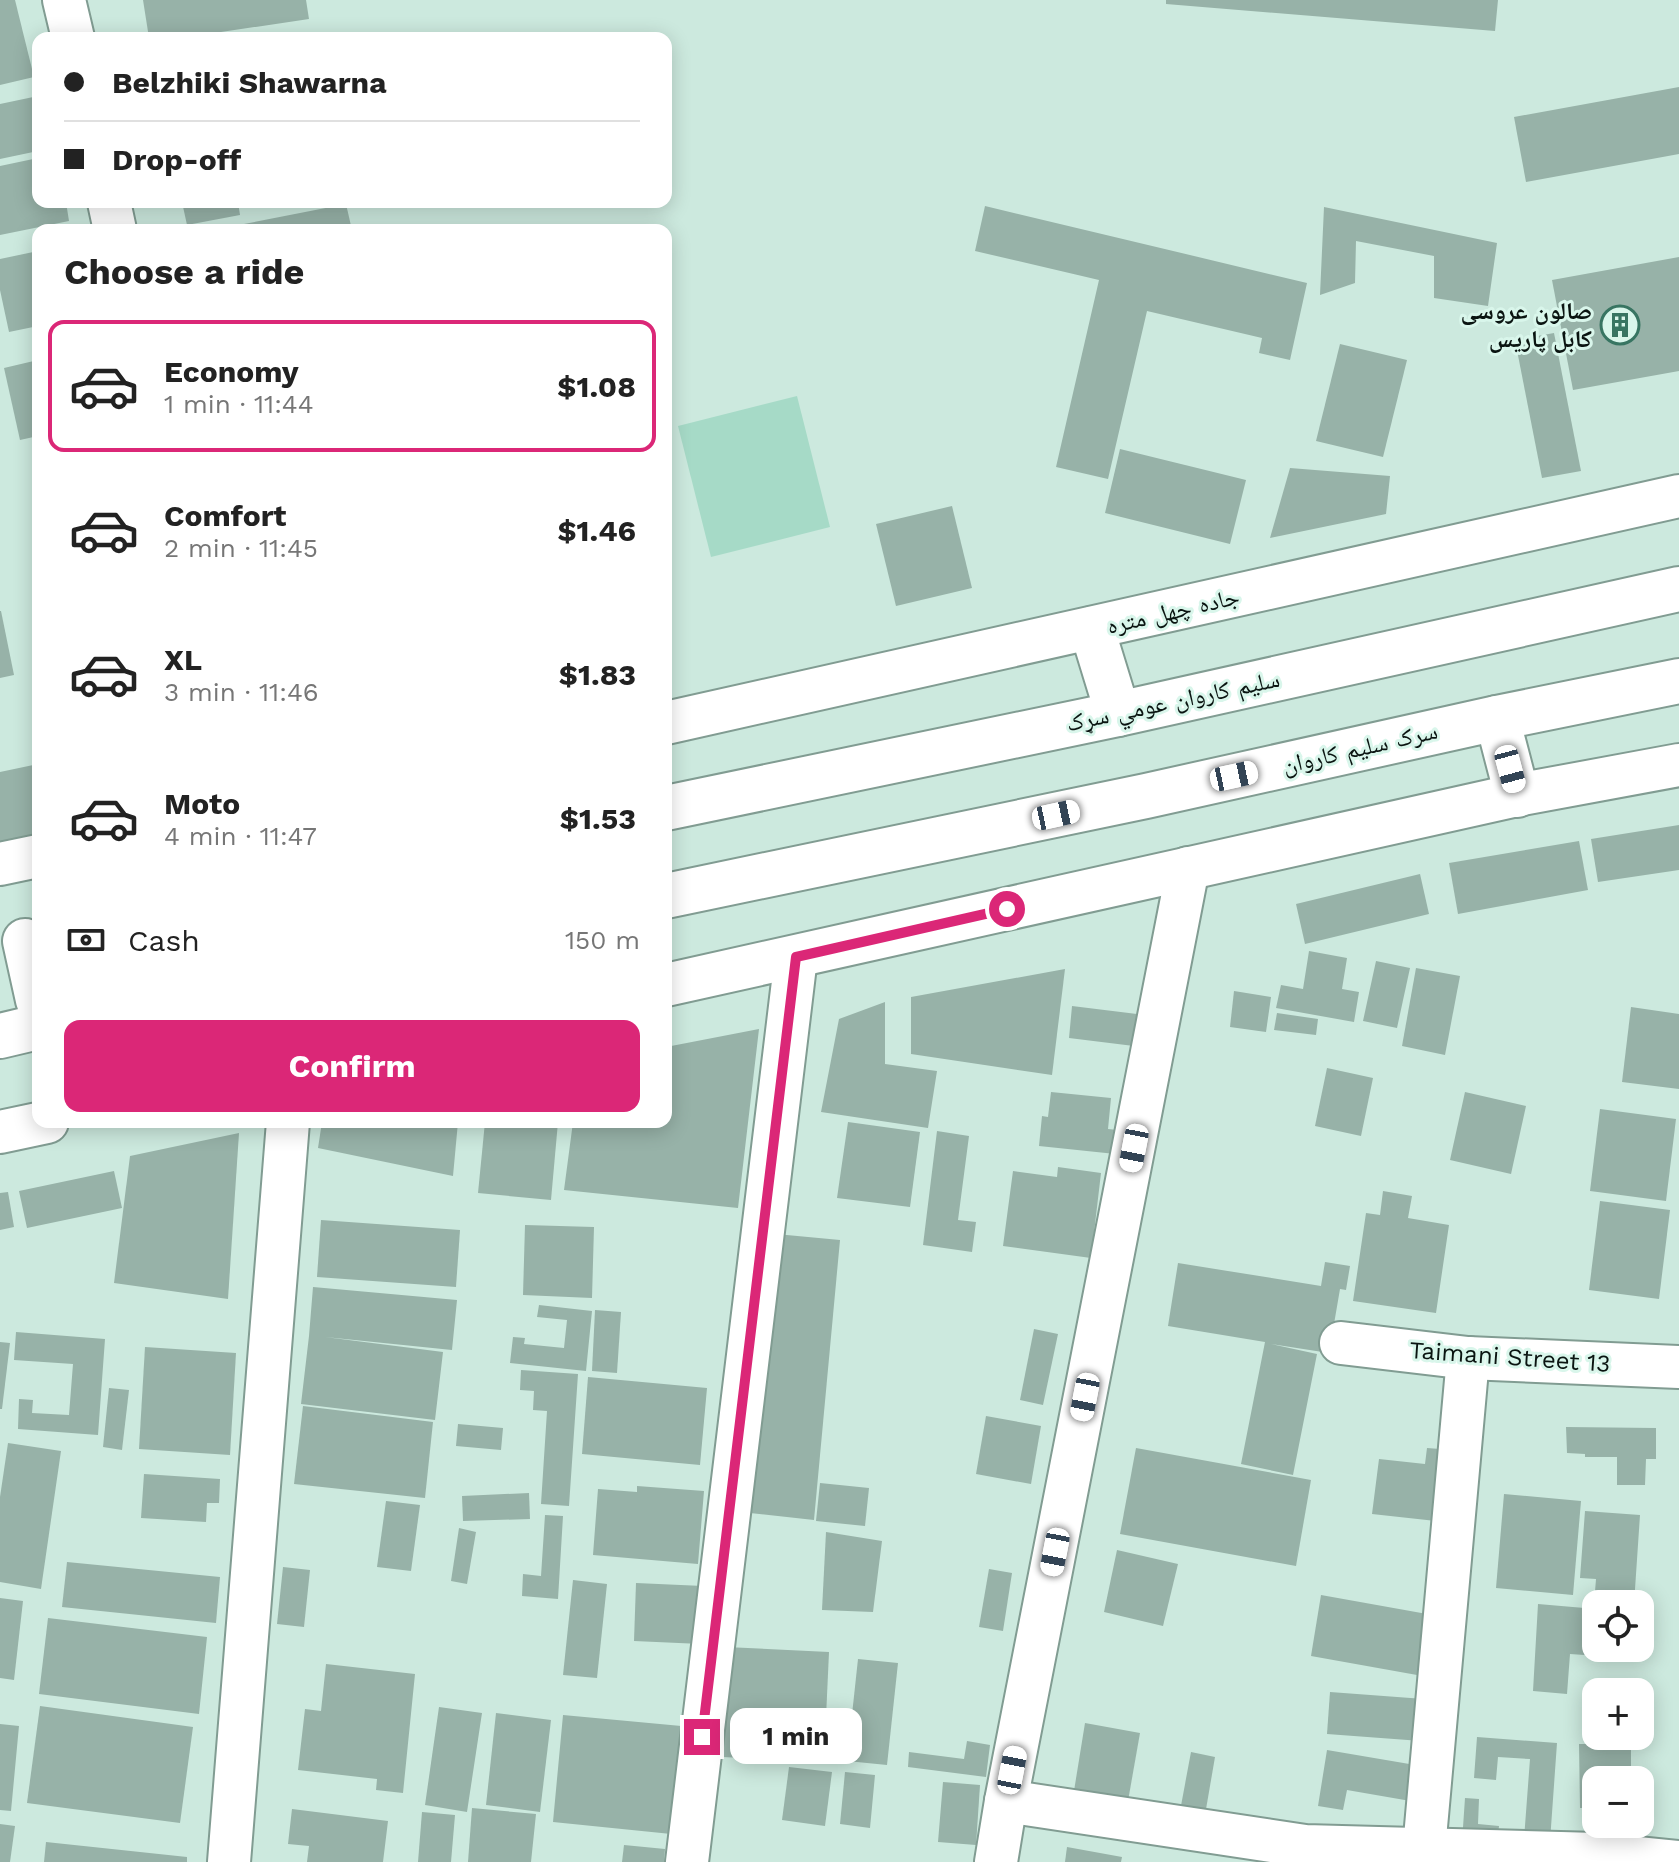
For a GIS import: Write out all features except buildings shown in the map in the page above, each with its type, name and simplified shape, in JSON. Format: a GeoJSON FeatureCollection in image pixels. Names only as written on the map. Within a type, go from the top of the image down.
{"type":"FeatureCollection","features":[{"type":"Feature","properties":{"kind":"main road","name":"سلیم کاروان عومي سړک"},"geometry":{"type":"LineString","coordinates":[[672,807],[1118,714],[1679,589]]}},
{"type":"Feature","properties":{"kind":"main road"},"geometry":{"type":"LineString","coordinates":[[1092,629],[1118,714]]}},
{"type":"Feature","properties":{"kind":"main road","name":"سرک سلیم کاروان"},"geometry":{"type":"LineString","coordinates":[[672,895],[1679,681]]}},
{"type":"Feature","properties":{"kind":"main road"},"geometry":{"type":"LineString","coordinates":[[1497,718],[1517,795]]}},
{"type":"Feature","properties":{"kind":"main road"},"geometry":{"type":"LineString","coordinates":[[21,942],[32,980]]}},
{"type":"Feature","properties":{"kind":"main road"},"geometry":{"type":"LineString","coordinates":[[0,1036],[32,1028]]}},
{"type":"Feature","properties":{"kind":"street"},"geometry":{"type":"LineString","coordinates":[[64,0],[72,32]]}},
{"type":"Feature","properties":{"kind":"street","name":"جاده چهل متره"},"geometry":{"type":"LineString","coordinates":[[672,722],[1679,496]]}},
{"type":"Feature","properties":{"kind":"street"},"geometry":{"type":"LineString","coordinates":[[672,984],[1517,795],[1679,765]]}},
{"type":"Feature","properties":{"kind":"street"},"geometry":{"type":"LineString","coordinates":[[0,864],[32,857]]}},
{"type":"Feature","properties":{"kind":"street"},"geometry":{"type":"LineString","coordinates":[[996,1862],[1188,868]]}},
{"type":"Feature","properties":{"kind":"street"},"geometry":{"type":"LineString","coordinates":[[687,1862],[796,957]]}},
{"type":"Feature","properties":{"kind":"street"},"geometry":{"type":"LineString","coordinates":[[0,1132],[32,1125]]}},
{"type":"Feature","properties":{"kind":"street"},"geometry":{"type":"LineString","coordinates":[[229,1862],[288,1128]]}},
{"type":"Feature","properties":{"kind":"street","name":"Taimani Street 13"},"geometry":{"type":"LineString","coordinates":[[1341,1343],[1468,1358],[1679,1367]]}},
{"type":"Feature","properties":{"kind":"street"},"geometry":{"type":"LineString","coordinates":[[1424,1849],[1468,1358]]}},
{"type":"Feature","properties":{"kind":"street"},"geometry":{"type":"LineString","coordinates":[[1006,1801],[1305,1846],[1597,1854],[1678,1862]]}},
{"type":"Feature","properties":{"kind":"green space"},"geometry":{"type":"Polygon","coordinates":[[[797,396],[830,527],[711,557],[678,426],[797,396]]]}},
{"type":"Feature","properties":{"kind":"place","name":"صالون عروسی کابل پاریس"},"geometry":{"type":"Point","coordinates":[1620,325]}},
{"type":"Feature","properties":{"kind":"route"},"geometry":{"type":"LineString","coordinates":[[702,1737],[796,957],[1007,909]]}}]}
